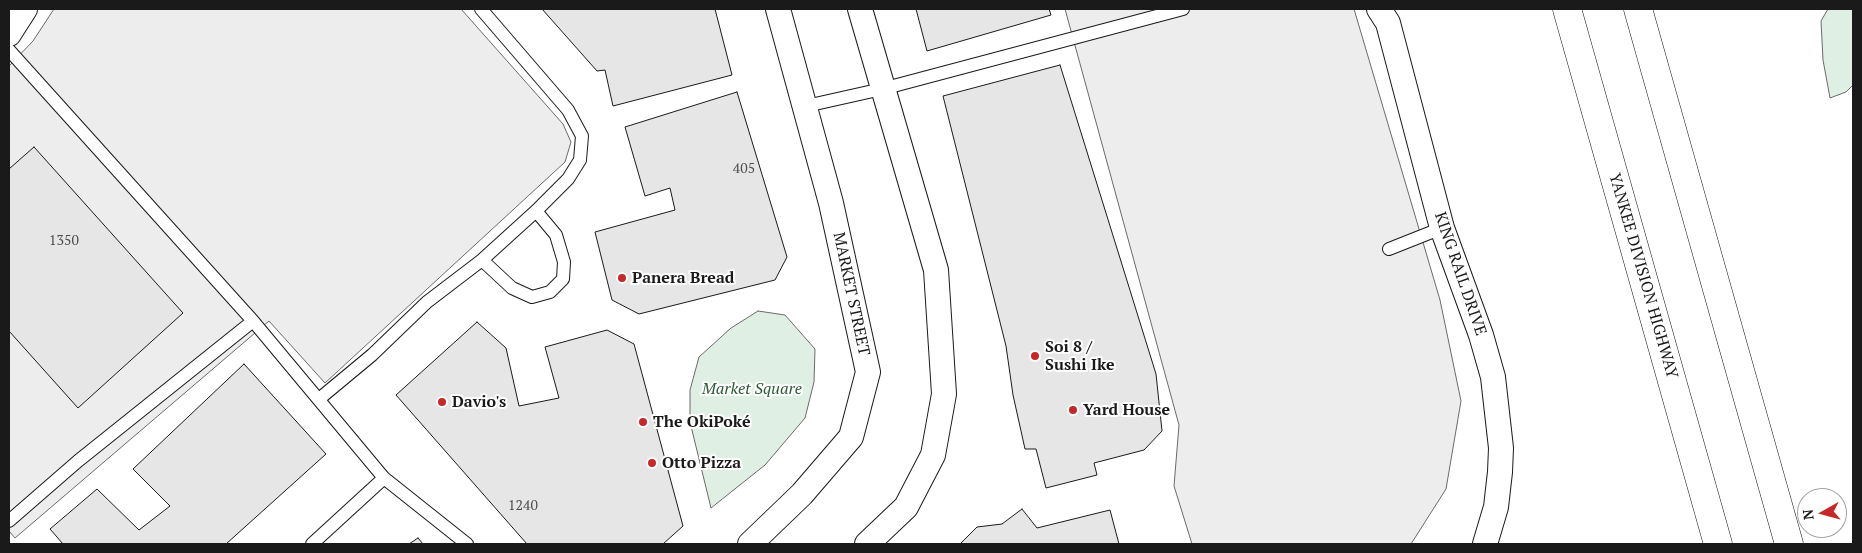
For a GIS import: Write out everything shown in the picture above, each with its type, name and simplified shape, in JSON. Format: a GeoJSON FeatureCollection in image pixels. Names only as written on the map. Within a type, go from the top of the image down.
{"type":"FeatureCollection","features":[{"type":"Feature","properties":{"kind":"highway","name":"YANKEE DIVISION HIGHWAY"},"geometry":{"type":"LineString","coordinates":[[1567,9],[1718,544]]}},
{"type":"Feature","properties":{"kind":"highway"},"geometry":{"type":"LineString","coordinates":[[1638,9],[1789,544]]}},
{"type":"Feature","properties":{"kind":"street"},"geometry":{"type":"LineString","coordinates":[[9,34],[25,9]]}},
{"type":"Feature","properties":{"kind":"street","name":"MARKET STREET"},"geometry":{"type":"LineString","coordinates":[[750,544],[802,494],[851,437],[868,372],[832,203],[778,9]]}},
{"type":"Feature","properties":{"kind":"street"},"geometry":{"type":"LineString","coordinates":[[860,9],[936,270],[944,394],[934,455],[906,507],[867,544]]}},
{"type":"Feature","properties":{"kind":"street","name":"KING RAIL DRIVE"},"geometry":{"type":"LineString","coordinates":[[1379,9],[1388,23],[1442,228],[1481,335],[1493,378],[1499,416],[1500,472],[1496,507],[1485,544]]}},
{"type":"Feature","properties":{"kind":"lane"},"geometry":{"type":"LineString","coordinates":[[319,399],[372,355],[427,302],[482,260],[536,211],[568,179],[580,160],[582,136],[568,110],[481,9]]}},
{"type":"Feature","properties":{"kind":"lane"},"geometry":{"type":"LineString","coordinates":[[806,106],[882,88],[1183,9]]}},
{"type":"Feature","properties":{"kind":"lane"},"geometry":{"type":"LineString","coordinates":[[9,50],[253,321],[384,478],[466,544]]}},
{"type":"Feature","properties":{"kind":"lane"},"geometry":{"type":"LineString","coordinates":[[482,260],[512,288],[532,296],[550,292],[563,279],[564,262],[556,235],[536,211]]}},
{"type":"Feature","properties":{"kind":"lane"},"geometry":{"type":"LineString","coordinates":[[1389,249],[1442,228]]}},
{"type":"Feature","properties":{"kind":"lane"},"geometry":{"type":"LineString","coordinates":[[9,521],[78,461],[253,321]]}},
{"type":"Feature","properties":{"kind":"lane"},"geometry":{"type":"LineString","coordinates":[[312,544],[384,478]]}},
{"type":"Feature","properties":{"kind":"green space"},"geometry":{"type":"Polygon","coordinates":[[[1828,9],[1853,9],[1853,85],[1846,92],[1830,98],[1823,60],[1821,21],[1828,9]]]}},
{"type":"Feature","properties":{"kind":"green space","name":"Market Square"},"geometry":{"type":"Polygon","coordinates":[[[758,311],[785,315],[815,349],[814,382],[805,418],[765,465],[711,508],[690,422],[690,390],[699,357],[731,328],[758,311]]]}},
{"type":"Feature","properties":{"kind":"shaded area"},"geometry":{"type":"Polygon","coordinates":[[[54,9],[461,9],[563,124],[571,142],[565,162],[325,383],[269,321],[15,538],[9,531],[9,66],[33,41],[54,9]]]}},
{"type":"Feature","properties":{"kind":"shaded area"},"geometry":{"type":"Polygon","coordinates":[[[1065,9],[1354,9],[1440,300],[1461,401],[1446,489],[1411,544],[1192,544],[1174,486],[1179,425],[1065,9]]]}},
{"type":"Feature","properties":{"kind":"building"},"geometry":{"type":"Polygon","coordinates":[[[542,9],[715,9],[732,75],[613,106],[605,70],[597,71],[542,9]]]}},
{"type":"Feature","properties":{"kind":"building"},"geometry":{"type":"Polygon","coordinates":[[[916,9],[1049,9],[1051,15],[927,51],[916,9]]]}},
{"type":"Feature","properties":{"kind":"building"},"geometry":{"type":"Polygon","coordinates":[[[1060,65],[1156,374],[1162,431],[1144,450],[1094,463],[1097,475],[1046,488],[1036,449],[1025,449],[1013,395],[1006,346],[943,96],[1060,65]]]}},
{"type":"Feature","properties":{"kind":"building"},"geometry":{"type":"Polygon","coordinates":[[[737,92],[787,257],[775,280],[639,314],[612,300],[595,232],[675,210],[670,188],[645,196],[625,127],[737,92]]]}},
{"type":"Feature","properties":{"kind":"building"},"geometry":{"type":"Polygon","coordinates":[[[34,147],[183,313],[78,408],[9,331],[9,169],[34,147]]]}},
{"type":"Feature","properties":{"kind":"building"},"geometry":{"type":"Polygon","coordinates":[[[477,322],[506,348],[519,406],[559,398],[545,347],[607,330],[634,344],[683,526],[663,544],[527,544],[396,395],[477,322]]]}},
{"type":"Feature","properties":{"kind":"building"},"geometry":{"type":"Polygon","coordinates":[[[244,364],[326,454],[226,544],[63,544],[50,529],[97,489],[139,530],[170,506],[133,469],[244,364]]]}},
{"type":"Feature","properties":{"kind":"building"},"geometry":{"type":"Polygon","coordinates":[[[1022,509],[1037,528],[1110,510],[1119,544],[960,544],[977,527],[1002,524],[1022,509]]]}},
{"type":"Feature","properties":{"kind":"building"},"geometry":{"type":"Polygon","coordinates":[[[418,538],[423,544],[409,544],[418,538]]]}},
{"type":"Feature","properties":{"kind":"place","name":"Panera Bread"},"geometry":{"type":"Point","coordinates":[622,278]}},
{"type":"Feature","properties":{"kind":"place","name":"Soi 8 / Sushi Ike"},"geometry":{"type":"Point","coordinates":[1035,356]}},
{"type":"Feature","properties":{"kind":"place","name":"Davio's"},"geometry":{"type":"Point","coordinates":[442,402]}},
{"type":"Feature","properties":{"kind":"place","name":"Yard House"},"geometry":{"type":"Point","coordinates":[1073,410]}},
{"type":"Feature","properties":{"kind":"place","name":"The OkiPoké"},"geometry":{"type":"Point","coordinates":[643,422]}},
{"type":"Feature","properties":{"kind":"place","name":"Otto Pizza"},"geometry":{"type":"Point","coordinates":[652,463]}}]}
